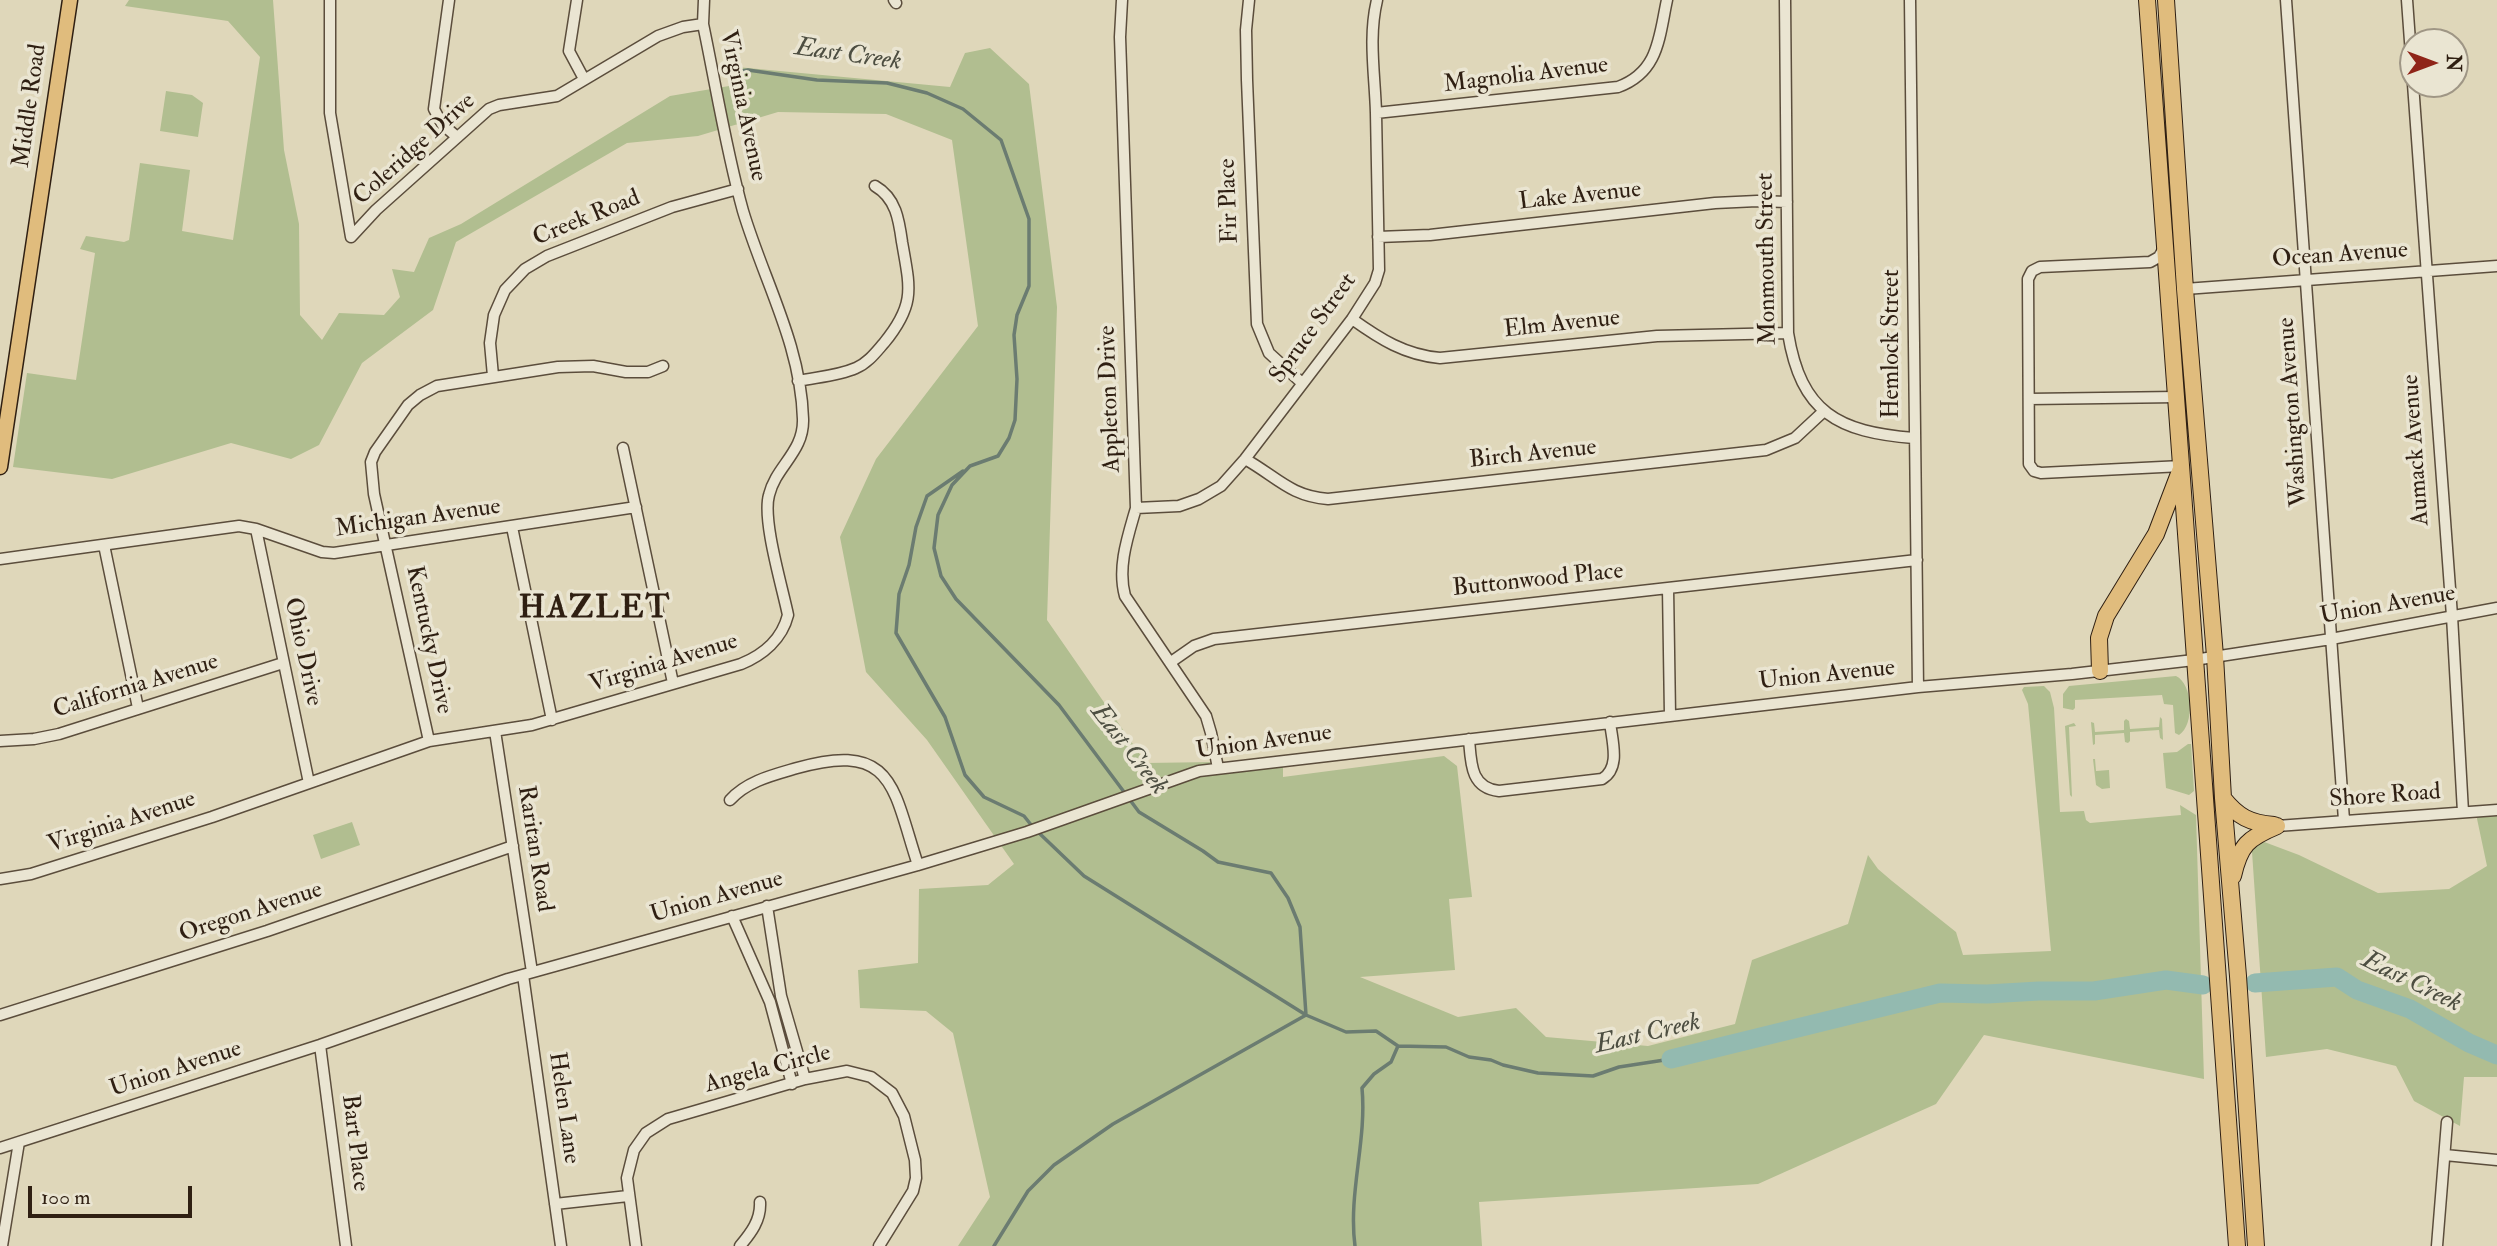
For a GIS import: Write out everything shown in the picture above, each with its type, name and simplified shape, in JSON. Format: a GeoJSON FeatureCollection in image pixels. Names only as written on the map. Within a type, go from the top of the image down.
{"type":"FeatureCollection","features":[{"type":"Feature","properties":{"kind":"highway"},"geometry":{"type":"LineString","coordinates":[[2147,0],[2237,1246]]}},
{"type":"Feature","properties":{"kind":"highway"},"geometry":{"type":"LineString","coordinates":[[2166,0],[2256,1246]]}},
{"type":"Feature","properties":{"kind":"highway"},"geometry":{"type":"LineString","coordinates":[[2099,671],[2099,638],[2106,616],[2156,534],[2182,466]]}},
{"type":"Feature","properties":{"kind":"highway"},"geometry":{"type":"LineString","coordinates":[[2223,798],[2232,810],[2246,820],[2277,825]]}},
{"type":"Feature","properties":{"kind":"highway"},"geometry":{"type":"LineString","coordinates":[[2230,889],[2237,860],[2245,844],[2253,836],[2277,825]]}},
{"type":"Feature","properties":{"kind":"main road","name":"Middle Road"},"geometry":{"type":"LineString","coordinates":[[0,467],[6,391],[70,0]]}},
{"type":"Feature","properties":{"kind":"street","name":"Coleridge Drive"},"geometry":{"type":"LineString","coordinates":[[330,0],[330,113],[351,237],[376,210],[489,109],[499,105],[546,99],[564,93],[658,36],[683,27],[703,24]]}},
{"type":"Feature","properties":{"kind":"street"},"geometry":{"type":"LineString","coordinates":[[449,0],[434,109],[442,124],[457,137]]}},
{"type":"Feature","properties":{"kind":"street"},"geometry":{"type":"LineString","coordinates":[[577,0],[569,51],[584,79]]}},
{"type":"Feature","properties":{"kind":"street","name":"Virginia Avenue"},"geometry":{"type":"LineString","coordinates":[[0,879],[32,874],[212,817],[429,741],[532,725],[748,661],[766,650],[786,624],[788,615],[768,520],[768,499],[774,481],[797,448],[803,420],[786,324],[746,220],[738,189],[703,24],[704,0]]}},
{"type":"Feature","properties":{"kind":"street","name":"Appleton Drive"},"geometry":{"type":"LineString","coordinates":[[1122,0],[1121,51],[1136,508],[1122,566],[1122,585],[1125,596],[1206,716],[1218,768]]}},
{"type":"Feature","properties":{"kind":"street","name":"Fir Place"},"geometry":{"type":"LineString","coordinates":[[1249,0],[1246,30],[1255,315],[1259,334],[1269,353],[1302,383]]}},
{"type":"Feature","properties":{"kind":"street","name":"Spruce Street"},"geometry":{"type":"LineString","coordinates":[[1136,508],[1180,506],[1199,499],[1220,486],[1245,459],[1352,319],[1375,283],[1379,270],[1376,113],[1372,59],[1373,16],[1377,0]]}},
{"type":"Feature","properties":{"kind":"street","name":"Magnolia Avenue"},"geometry":{"type":"LineString","coordinates":[[1376,113],[1630,83],[1639,76],[1653,57],[1667,0]]}},
{"type":"Feature","properties":{"kind":"street","name":"Monmouth Street"},"geometry":{"type":"LineString","coordinates":[[1784,0],[1788,333],[1792,360],[1799,377],[1824,411],[1840,422],[1862,431],[1914,438]]}},
{"type":"Feature","properties":{"kind":"street","name":"Hemlock Street"},"geometry":{"type":"LineString","coordinates":[[1910,0],[1918,687]]}},
{"type":"Feature","properties":{"kind":"street","name":"Washington Avenue"},"geometry":{"type":"LineString","coordinates":[[2286,0],[2344,820]]}},
{"type":"Feature","properties":{"kind":"street","name":"Aumack Avenue"},"geometry":{"type":"LineString","coordinates":[[2407,0],[2409,28]]}},
{"type":"Feature","properties":{"kind":"street","name":"Aumack Avenue"},"geometry":{"type":"LineString","coordinates":[[2414,98],[2452,616],[2463,812]]}},
{"type":"Feature","properties":{"kind":"street"},"geometry":{"type":"LineString","coordinates":[[798,381],[859,367],[899,326],[905,314],[909,287],[899,218],[891,200],[875,186]]}},
{"type":"Feature","properties":{"kind":"street","name":"Creek Road"},"geometry":{"type":"LineString","coordinates":[[493,376],[490,343],[494,315],[505,290],[525,269],[547,256],[673,207],[738,189]]}},
{"type":"Feature","properties":{"kind":"street","name":"Lake Avenue"},"geometry":{"type":"LineString","coordinates":[[1378,237],[1430,235],[1715,203],[1787,202]]}},
{"type":"Feature","properties":{"kind":"street"},"geometry":{"type":"LineString","coordinates":[[2166,241],[2159,257],[2150,262],[2040,267],[2032,271],[2028,279],[2029,464],[2034,471],[2041,474],[2182,466]]}},
{"type":"Feature","properties":{"kind":"street","name":"Ocean Avenue"},"geometry":{"type":"LineString","coordinates":[[2185,289],[2497,266]]}},
{"type":"Feature","properties":{"kind":"street","name":"Elm Avenue"},"geometry":{"type":"LineString","coordinates":[[1352,319],[1394,347],[1413,354],[1440,358],[1657,336],[1788,333]]}},
{"type":"Feature","properties":{"kind":"street","name":"Kentucky Drive"},"geometry":{"type":"LineString","coordinates":[[429,741],[374,494],[371,462],[375,452],[408,405],[437,386],[558,366],[593,366],[626,372],[648,372],[663,366]]}},
{"type":"Feature","properties":{"kind":"street"},"geometry":{"type":"LineString","coordinates":[[2029,399],[2177,397]]}},
{"type":"Feature","properties":{"kind":"street","name":"Birch Avenue"},"geometry":{"type":"LineString","coordinates":[[1245,459],[1298,494],[1328,499],[1766,450],[1795,438],[1824,411]]}},
{"type":"Feature","properties":{"kind":"street"},"geometry":{"type":"LineString","coordinates":[[623,448],[673,683]]}},
{"type":"Feature","properties":{"kind":"street","name":"Michigan Avenue"},"geometry":{"type":"LineString","coordinates":[[0,559],[239,526],[256,529],[322,552],[334,553],[636,507]]}},
{"type":"Feature","properties":{"kind":"street"},"geometry":{"type":"LineString","coordinates":[[512,527],[552,719]]}},
{"type":"Feature","properties":{"kind":"street","name":"Ohio Drive"},"geometry":{"type":"LineString","coordinates":[[256,529],[309,783]]}},
{"type":"Feature","properties":{"kind":"street"},"geometry":{"type":"LineString","coordinates":[[104,545],[138,708]]}},
{"type":"Feature","properties":{"kind":"street","name":"Buttonwood Place"},"geometry":{"type":"LineString","coordinates":[[1171,662],[1194,646],[1214,639],[1917,560]]}},
{"type":"Feature","properties":{"kind":"street"},"geometry":{"type":"LineString","coordinates":[[1668,588],[1670,715]]}},
{"type":"Feature","properties":{"kind":"street","name":"Union Avenue"},"geometry":{"type":"LineString","coordinates":[[0,1148],[320,1045],[527,974],[918,865],[1027,832],[1199,771],[1918,687],[2194,660],[2331,639],[2497,608]]}},
{"type":"Feature","properties":{"kind":"street","name":"California Avenue"},"geometry":{"type":"LineString","coordinates":[[0,741],[59,734],[283,663]]}},
{"type":"Feature","properties":{"kind":"street"},"geometry":{"type":"LineString","coordinates":[[1469,738],[1471,766],[1478,782],[1491,791],[1499,792],[1602,779],[1608,775],[1614,764],[1610,722]]}},
{"type":"Feature","properties":{"kind":"street","name":"Raritan Road"},"geometry":{"type":"LineString","coordinates":[[495,731],[513,846],[527,974]]}},
{"type":"Feature","properties":{"kind":"street"},"geometry":{"type":"LineString","coordinates":[[730,800],[737,792],[766,778],[825,760],[863,763],[881,775],[896,795],[918,865]]}},
{"type":"Feature","properties":{"kind":"street","name":"Shore Road"},"geometry":{"type":"LineString","coordinates":[[2277,825],[2497,810]]}},
{"type":"Feature","properties":{"kind":"street","name":"Oregon Avenue"},"geometry":{"type":"LineString","coordinates":[[0,1015],[267,930],[513,846]]}},
{"type":"Feature","properties":{"kind":"street"},"geometry":{"type":"LineString","coordinates":[[767,906],[780,996],[805,1079]]}},
{"type":"Feature","properties":{"kind":"street"},"geometry":{"type":"LineString","coordinates":[[732,916],[770,1002],[792,1084]]}},
{"type":"Feature","properties":{"kind":"street","name":"Helen Lane"},"geometry":{"type":"LineString","coordinates":[[527,974],[561,1246]]}},
{"type":"Feature","properties":{"kind":"street","name":"Bart Place"},"geometry":{"type":"LineString","coordinates":[[320,1045],[346,1246]]}},
{"type":"Feature","properties":{"kind":"street","name":"Angela Circle"},"geometry":{"type":"LineString","coordinates":[[636,1246],[628,1196],[630,1159],[639,1142],[656,1125],[668,1119],[834,1072],[860,1073],[882,1083],[892,1093],[901,1107],[915,1160],[916,1178],[908,1201],[879,1246]]}},
{"type":"Feature","properties":{"kind":"street"},"geometry":{"type":"LineString","coordinates":[[2437,1246],[2447,1122]]}},
{"type":"Feature","properties":{"kind":"street"},"geometry":{"type":"LineString","coordinates":[[2,1246],[19,1142]]}},
{"type":"Feature","properties":{"kind":"street"},"geometry":{"type":"LineString","coordinates":[[2445,1155],[2497,1160]]}},
{"type":"Feature","properties":{"kind":"street"},"geometry":{"type":"LineString","coordinates":[[555,1204],[628,1196]]}},
{"type":"Feature","properties":{"kind":"street"},"geometry":{"type":"LineString","coordinates":[[740,1246],[752,1232],[758,1219],[760,1202]]}},
{"type":"Feature","properties":{"kind":"green space"},"geometry":{"type":"Polygon","coordinates":[[[129,0],[273,0],[284,150],[299,224],[300,315],[322,340],[339,313],[384,315],[400,297],[392,269],[414,272],[429,238],[461,224],[670,96],[741,84],[737,67],[950,87],[965,53],[990,48],[1029,84],[1057,307],[1047,620],[1146,763],[1283,761],[1283,777],[1444,756],[1457,766],[1472,897],[1449,899],[1455,970],[1360,977],[1458,1017],[1516,1008],[1546,1037],[1648,1046],[1735,1024],[1752,960],[1848,924],[1868,855],[1878,869],[1956,932],[1963,955],[2051,951],[2028,704],[2022,690],[2024,687],[2044,686],[2050,692],[2054,708],[2060,812],[2084,811],[2086,820],[2090,823],[2181,815],[2180,805],[2196,815],[2204,1079],[1984,1035],[1936,1104],[1758,1184],[1479,1202],[1482,1246],[958,1246],[990,1197],[953,1033],[926,1011],[860,1008],[858,970],[918,963],[919,889],[988,885],[1014,864],[927,740],[866,672],[840,537],[876,459],[978,326],[952,140],[886,114],[778,112],[698,136],[627,143],[456,242],[433,310],[362,363],[319,445],[291,459],[231,443],[112,479],[13,467],[27,373],[76,380],[95,253],[80,249],[86,236],[124,242],[129,240],[140,163],[190,170],[182,231],[233,240],[260,57],[228,21],[125,6],[129,0]]]}},
{"type":"Feature","properties":{"kind":"green space"},"geometry":{"type":"Polygon","coordinates":[[[166,91],[192,95],[203,103],[198,137],[160,131],[166,91]]]}},
{"type":"Feature","properties":{"kind":"green space"},"geometry":{"type":"Polygon","coordinates":[[[2176,676],[2186,687],[2190,705],[2188,723],[2179,735],[2175,733],[2173,705],[2164,704],[2162,695],[2075,700],[2073,710],[2063,708],[2063,694],[2069,686],[2176,676]]]}},
{"type":"Feature","properties":{"kind":"green space"},"geometry":{"type":"Polygon","coordinates":[[[2160,717],[2163,740],[2159,730],[2130,732],[2128,743],[2125,742],[2124,733],[2095,735],[2093,745],[2091,722],[2094,723],[2095,732],[2124,730],[2126,719],[2130,729],[2159,727],[2160,717]]]}},
{"type":"Feature","properties":{"kind":"green space"},"geometry":{"type":"Polygon","coordinates":[[[2074,723],[2076,726],[2069,727],[2072,797],[2065,726],[2074,723]]]}},
{"type":"Feature","properties":{"kind":"green space"},"geometry":{"type":"Polygon","coordinates":[[[2191,744],[2194,791],[2189,795],[2166,788],[2163,753],[2177,752],[2191,744]]]}},
{"type":"Feature","properties":{"kind":"green space"},"geometry":{"type":"Polygon","coordinates":[[[2093,759],[2096,771],[2109,770],[2110,788],[2102,789],[2096,785],[2093,759]]]}},
{"type":"Feature","properties":{"kind":"green space"},"geometry":{"type":"Polygon","coordinates":[[[2497,812],[2497,1077],[2464,1077],[2460,1126],[2414,1101],[2396,1066],[2327,1049],[2266,1057],[2251,837],[2299,855],[2378,893],[2449,889],[2487,866],[2476,814],[2497,812]]]}},
{"type":"Feature","properties":{"kind":"green space"},"geometry":{"type":"Polygon","coordinates":[[[352,822],[360,845],[321,859],[313,835],[352,822]]]}},
{"type":"Feature","properties":{"kind":"waterway","name":"East Creek"},"geometry":{"type":"LineString","coordinates":[[729,73],[748,70],[817,80],[887,83],[927,93],[963,109],[1001,140],[1029,219],[1029,286],[1017,315],[1014,335],[1017,379],[1015,420],[1009,438],[998,456],[970,466],[952,485],[938,515],[934,548],[941,576],[956,599],[1059,705],[1139,812],[1218,862],[1271,873],[1288,898],[1300,927],[1306,1015],[1346,1032],[1376,1031],[1398,1046],[1446,1047],[1469,1057],[1538,1073],[1593,1076],[1619,1067],[1671,1059]]}},
{"type":"Feature","properties":{"kind":"waterway"},"geometry":{"type":"LineString","coordinates":[[963,471],[927,496],[899,594],[896,633],[945,717],[965,775],[984,797],[1024,816],[1032,826]]}},
{"type":"Feature","properties":{"kind":"waterway"},"geometry":{"type":"LineString","coordinates":[[994,1246],[1028,1191],[1054,1165],[1113,1124],[1306,1015],[1084,876],[1038,832]]}},
{"type":"Feature","properties":{"kind":"waterway","name":"East Creek"},"geometry":{"type":"LineString","coordinates":[[2255,983],[2337,977],[2357,990],[2410,1009],[2469,1043],[2497,1055]]}},
{"type":"Feature","properties":{"kind":"waterway","name":"East Creek"},"geometry":{"type":"LineString","coordinates":[[1671,1059],[1940,993],[2094,991],[2166,980],[2203,985]]}},
{"type":"Feature","properties":{"kind":"waterway"},"geometry":{"type":"LineString","coordinates":[[1355,1246],[1353,1226],[1362,1128],[1362,1088],[1374,1074],[1391,1062],[1398,1046]]}},
{"type":"Feature","properties":{"kind":"district","name":"HAZLET"},"geometry":{"type":"Point","coordinates":[595,610]}}]}
